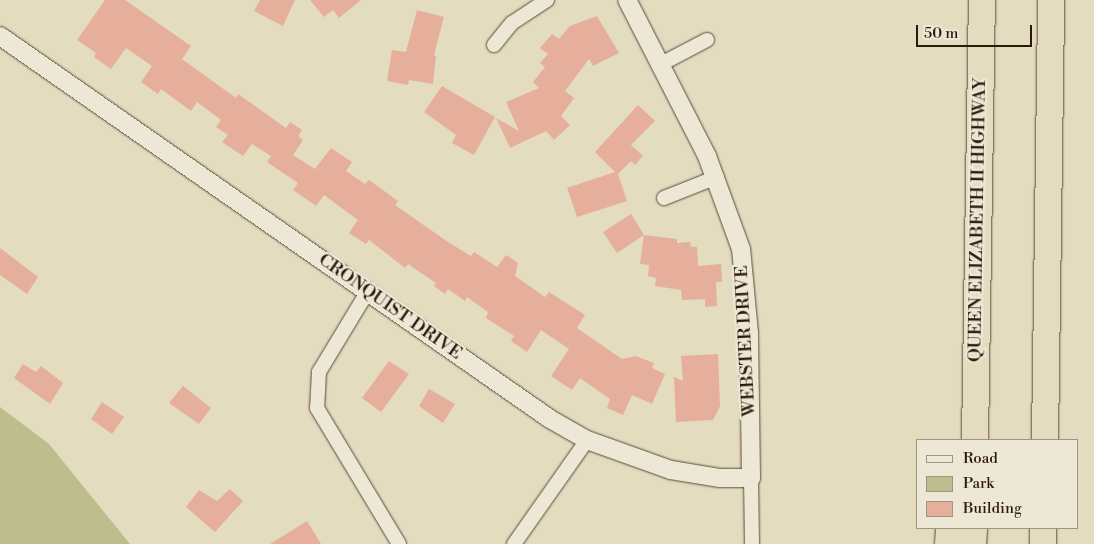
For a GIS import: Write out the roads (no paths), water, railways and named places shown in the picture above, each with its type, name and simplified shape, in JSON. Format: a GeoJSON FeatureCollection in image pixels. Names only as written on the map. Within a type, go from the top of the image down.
{"type":"FeatureCollection","features":[{"type":"Feature","properties":{"kind":"highway","name":"QUEEN ELIZABETH II HIGHWAY"},"geometry":{"type":"LineString","coordinates":[[975,439],[982,0]]}},
{"type":"Feature","properties":{"kind":"highway"},"geometry":{"type":"LineString","coordinates":[[1045,439],[1051,0]]}},
{"type":"Feature","properties":{"kind":"highway"},"geometry":{"type":"LineString","coordinates":[[960,439],[977,290]]}},
{"type":"Feature","properties":{"kind":"highway"},"geometry":{"type":"LineString","coordinates":[[948,544],[950,529]]}},
{"type":"Feature","properties":{"kind":"highway"},"geometry":{"type":"LineString","coordinates":[[973,544],[974,529]]}},
{"type":"Feature","properties":{"kind":"highway"},"geometry":{"type":"LineString","coordinates":[[1043,529],[1043,544]]}},
{"type":"Feature","properties":{"kind":"street"},"geometry":{"type":"LineString","coordinates":[[494,45],[512,23],[547,0]]}},
{"type":"Feature","properties":{"kind":"street","name":"WEBSTER DRIVE"},"geometry":{"type":"LineString","coordinates":[[627,0],[717,177],[741,249],[746,292],[752,478]]}},
{"type":"Feature","properties":{"kind":"street","name":"CRONQUIST DRIVE"},"geometry":{"type":"LineString","coordinates":[[0,36],[550,419],[587,440],[671,470],[720,478],[752,478]]}},
{"type":"Feature","properties":{"kind":"street"},"geometry":{"type":"LineString","coordinates":[[661,64],[707,40]]}},
{"type":"Feature","properties":{"kind":"street"},"geometry":{"type":"LineString","coordinates":[[664,198],[717,177]]}},
{"type":"Feature","properties":{"kind":"street"},"geometry":{"type":"LineString","coordinates":[[368,291],[319,372],[317,408],[399,544]]}},
{"type":"Feature","properties":{"kind":"street"},"geometry":{"type":"LineString","coordinates":[[514,544],[587,440]]}},
{"type":"Feature","properties":{"kind":"street"},"geometry":{"type":"LineString","coordinates":[[752,478],[752,544]]}}]}
